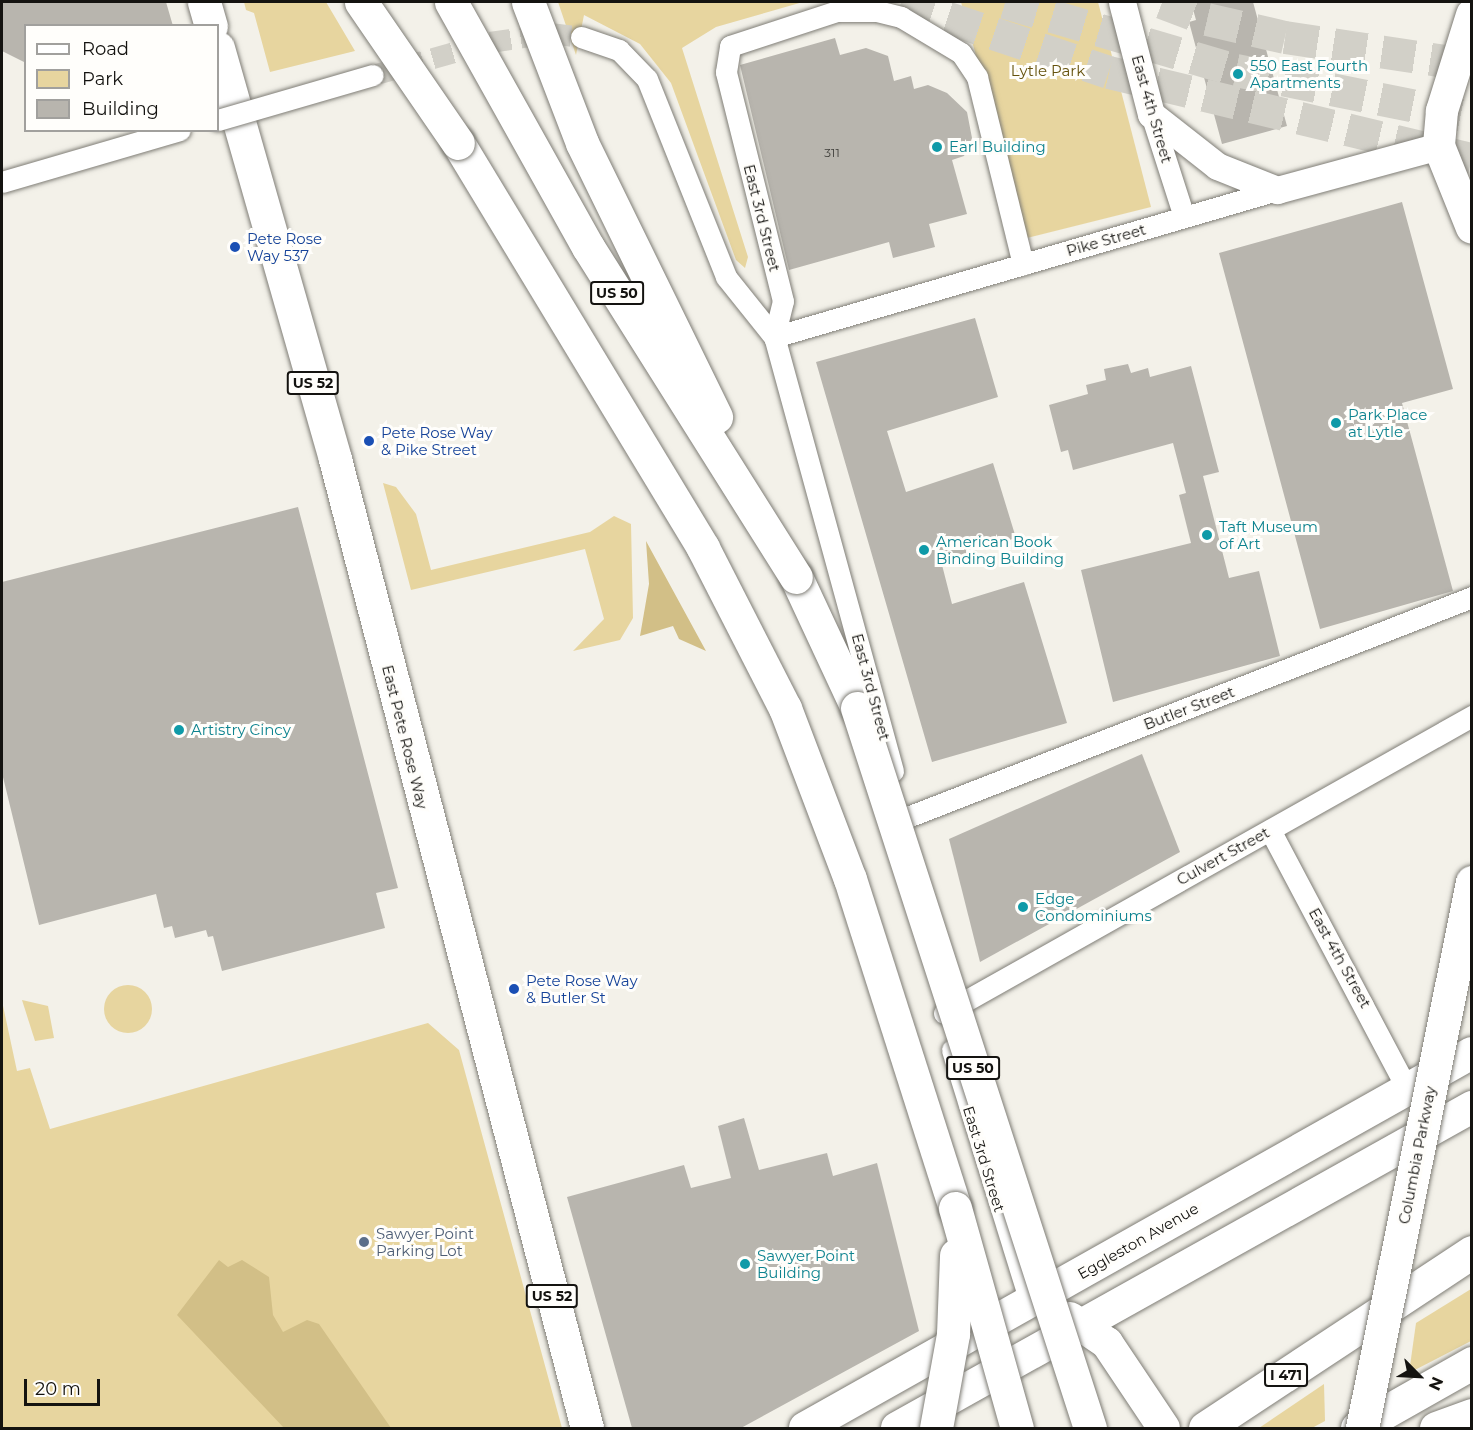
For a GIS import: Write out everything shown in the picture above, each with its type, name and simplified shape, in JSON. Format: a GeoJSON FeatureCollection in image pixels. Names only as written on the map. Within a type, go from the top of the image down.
{"type":"FeatureCollection","features":[{"type":"Feature","properties":{"kind":"main road"},"geometry":{"type":"LineString","coordinates":[[204,2],[210,24]]}},
{"type":"Feature","properties":{"kind":"main road"},"geometry":{"type":"LineString","coordinates":[[361,2],[458,143],[698,539],[785,708],[850,879],[955,1208],[1019,1428]]}},
{"type":"Feature","properties":{"kind":"main road"},"geometry":{"type":"LineString","coordinates":[[386,2],[458,143]]}},
{"type":"Feature","properties":{"kind":"main road","name":"US 50"},"geometry":{"type":"LineString","coordinates":[[451,2],[588,247],[796,578],[857,708],[1090,1428]]}},
{"type":"Feature","properties":{"kind":"main road"},"geometry":{"type":"LineString","coordinates":[[528,2],[582,143],[796,578]]}},
{"type":"Feature","properties":{"kind":"main road"},"geometry":{"type":"LineString","coordinates":[[1472,15],[1442,111],[1439,146],[1472,228]]}},
{"type":"Feature","properties":{"kind":"main road","name":"East Pete Rose Way"},"geometry":{"type":"LineString","coordinates":[[219,52],[335,459],[587,1428]]}},
{"type":"Feature","properties":{"kind":"main road","name":"Columbia Parkway"},"geometry":{"type":"LineString","coordinates":[[1359,1428],[1472,882]]}},
{"type":"Feature","properties":{"kind":"main road","name":"Eggleston Avenue"},"geometry":{"type":"LineString","coordinates":[[805,1428],[1472,1053]]}},
{"type":"Feature","properties":{"kind":"main road"},"geometry":{"type":"LineString","coordinates":[[915,1425],[1020,1362],[1472,1107]]}},
{"type":"Feature","properties":{"kind":"main road"},"geometry":{"type":"LineString","coordinates":[[915,1425],[953,1334],[955,1208]]}},
{"type":"Feature","properties":{"kind":"main road","name":"I 471"},"geometry":{"type":"LineString","coordinates":[[1212,1424],[1472,1252]]}},
{"type":"Feature","properties":{"kind":"main road"},"geometry":{"type":"LineString","coordinates":[[1353,1330],[1472,1269]]}},
{"type":"Feature","properties":{"kind":"main road"},"geometry":{"type":"LineString","coordinates":[[1030,1302],[1087,1325],[1107,1343],[1164,1428]]}},
{"type":"Feature","properties":{"kind":"main road","name":"East 3rd Street"},"geometry":{"type":"LineString","coordinates":[[1019,1428],[1020,1362],[1030,1302]]}},
{"type":"Feature","properties":{"kind":"main road"},"geometry":{"type":"LineString","coordinates":[[1359,1428],[1472,1363]]}},
{"type":"Feature","properties":{"kind":"main road"},"geometry":{"type":"LineString","coordinates":[[1436,1428],[1472,1415]]}},
{"type":"Feature","properties":{"kind":"main road"},"geometry":{"type":"LineString","coordinates":[[915,1425],[949,1428]]}},
{"type":"Feature","properties":{"kind":"street","name":"East 4th Street"},"geometry":{"type":"LineString","coordinates":[[1122,2],[1151,114],[1184,217]]}},
{"type":"Feature","properties":{"kind":"street","name":"East 3rd Street"},"geometry":{"type":"LineString","coordinates":[[1023,264],[976,77],[961,53],[942,39],[901,17],[837,11],[730,46],[726,72],[783,301],[774,337],[905,818],[942,1014],[974,1133],[1030,1302]]}},
{"type":"Feature","properties":{"kind":"street"},"geometry":{"type":"LineString","coordinates":[[581,37],[619,50],[647,79],[726,277],[774,337]]}},
{"type":"Feature","properties":{"kind":"street"},"geometry":{"type":"LineString","coordinates":[[219,120],[373,75]]}},
{"type":"Feature","properties":{"kind":"street"},"geometry":{"type":"LineString","coordinates":[[1151,114],[1204,159],[1277,190]]}},
{"type":"Feature","properties":{"kind":"street"},"geometry":{"type":"LineString","coordinates":[[2,182],[173,132]]}},
{"type":"Feature","properties":{"kind":"street","name":"Pike Street"},"geometry":{"type":"LineString","coordinates":[[774,337],[1277,190],[1439,146]]}},
{"type":"Feature","properties":{"kind":"street","name":"Butler Street"},"geometry":{"type":"LineString","coordinates":[[905,818],[1472,597]]}},
{"type":"Feature","properties":{"kind":"street","name":"Culvert Street"},"geometry":{"type":"LineString","coordinates":[[942,1014],[1472,716]]}},
{"type":"Feature","properties":{"kind":"street","name":"East 4th Street"},"geometry":{"type":"LineString","coordinates":[[1270,830],[1407,1089]]}},
{"type":"Feature","properties":{"kind":"green space"},"geometry":{"type":"Polygon","coordinates":[[[244,2],[326,2],[355,51],[270,72],[254,13],[246,10],[244,2]]]}},
{"type":"Feature","properties":{"kind":"green space"},"geometry":{"type":"Polygon","coordinates":[[[558,2],[803,2],[716,27],[682,48],[748,257],[745,268],[736,260],[671,83],[640,44],[584,15],[576,55],[558,2]]]}},
{"type":"Feature","properties":{"kind":"green space","name":"Lytle Park"},"geometry":{"type":"Polygon","coordinates":[[[961,2],[1098,2],[1151,207],[1027,238],[961,2]]]}},
{"type":"Feature","properties":{"kind":"green space"},"geometry":{"type":"Polygon","coordinates":[[[383,483],[396,487],[416,514],[431,570],[590,532],[614,516],[631,524],[633,618],[620,640],[573,651],[604,619],[585,549],[411,590],[383,483]]]}},
{"type":"Feature","properties":{"kind":"green space"},"geometry":{"type":"Polygon","coordinates":[[[128,985],[145,992],[152,1009],[145,1026],[128,1033],[111,1026],[104,1009],[111,992],[128,985]]]}},
{"type":"Feature","properties":{"kind":"green space"},"geometry":{"type":"Polygon","coordinates":[[[22,1000],[48,1006],[54,1038],[35,1041],[22,1000]]]}},
{"type":"Feature","properties":{"kind":"green space"},"geometry":{"type":"Polygon","coordinates":[[[2,1001],[17,1071],[30,1068],[50,1129],[428,1023],[459,1050],[562,1428],[2,1428],[2,1001]]]}},
{"type":"Feature","properties":{"kind":"green space"},"geometry":{"type":"Polygon","coordinates":[[[1471,1289],[1471,1341],[1409,1373],[1416,1323],[1471,1289]]]}},
{"type":"Feature","properties":{"kind":"green space"},"geometry":{"type":"Polygon","coordinates":[[[1324,1384],[1325,1421],[1312,1428],[1259,1428],[1324,1384]]]}},
{"type":"Feature","properties":{"kind":"shaded area"},"geometry":{"type":"Polygon","coordinates":[[[646,541],[706,651],[679,639],[673,626],[640,636],[649,584],[646,541]]]}},
{"type":"Feature","properties":{"kind":"shaded area"},"geometry":{"type":"Polygon","coordinates":[[[219,1260],[228,1267],[242,1260],[269,1277],[273,1315],[283,1332],[307,1320],[319,1324],[391,1428],[284,1428],[177,1315],[219,1260]]]}},
{"type":"Feature","properties":{"kind":"building"},"geometry":{"type":"Polygon","coordinates":[[[2,2],[166,2],[172,24],[24,24],[24,62],[2,51],[2,2]]]}},
{"type":"Feature","properties":{"kind":"building","name":"550 East Fourth Apartments"},"geometry":{"type":"Polygon","coordinates":[[[1191,2],[1253,2],[1287,126],[1222,144],[1189,22],[1196,20],[1191,2]]]}},
{"type":"Feature","properties":{"kind":"building"},"geometry":{"type":"Polygon","coordinates":[[[835,38],[840,55],[866,48],[888,56],[894,81],[911,76],[914,89],[928,85],[947,93],[967,112],[972,138],[964,156],[952,160],[967,214],[929,224],[935,247],[893,258],[889,242],[789,270],[740,65],[835,38]]]}},
{"type":"Feature","properties":{"kind":"building","name":"Park Place at Lytle"},"geometry":{"type":"Polygon","coordinates":[[[1402,202],[1453,389],[1402,403],[1453,591],[1320,629],[1219,253],[1402,202]]]}},
{"type":"Feature","properties":{"kind":"building","name":"American Book Binding Building"},"geometry":{"type":"Polygon","coordinates":[[[975,318],[998,397],[887,431],[906,492],[993,463],[1016,538],[941,561],[952,604],[1024,582],[1067,723],[932,762],[816,362],[975,318]]]}},
{"type":"Feature","properties":{"kind":"building","name":"Taft Museum of Art"},"geometry":{"type":"Polygon","coordinates":[[[1128,364],[1131,373],[1148,368],[1150,377],[1191,366],[1219,472],[1203,476],[1229,578],[1259,571],[1280,656],[1113,702],[1081,570],[1191,543],[1179,495],[1186,493],[1173,443],[1073,470],[1068,450],[1061,452],[1049,405],[1088,394],[1086,385],[1106,380],[1104,369],[1128,364]]]}},
{"type":"Feature","properties":{"kind":"building","name":"Artistry Cincy"},"geometry":{"type":"Polygon","coordinates":[[[298,507],[398,888],[376,893],[385,928],[222,971],[213,936],[208,937],[206,930],[175,938],[172,926],[164,928],[156,894],[39,925],[2,773],[2,582],[298,507]]]}},
{"type":"Feature","properties":{"kind":"building","name":"Edge Condominiums"},"geometry":{"type":"Polygon","coordinates":[[[1142,754],[1180,852],[980,962],[949,839],[1142,754]]]}},
{"type":"Feature","properties":{"kind":"building","name":"Sawyer Point Building"},"geometry":{"type":"Polygon","coordinates":[[[744,1118],[759,1170],[827,1153],[833,1176],[877,1163],[919,1331],[741,1428],[632,1428],[567,1197],[684,1165],[691,1188],[731,1178],[718,1126],[744,1118]]]}},
{"type":"Feature","properties":{"kind":"tunnel"},"geometry":{"type":"LineString","coordinates":[[901,2],[1109,72],[1472,159]]}},
{"type":"Feature","properties":{"kind":"tunnel"},"geometry":{"type":"LineString","coordinates":[[1005,2],[1236,70],[1472,117]]}},
{"type":"Feature","properties":{"kind":"tunnel"},"geometry":{"type":"LineString","coordinates":[[1162,2],[1207,19],[1285,37],[1472,65]]}},
{"type":"Feature","properties":{"kind":"tunnel"},"geometry":{"type":"LineString","coordinates":[[373,75],[490,42],[550,33],[581,37]]}},
{"type":"Feature","properties":{"kind":"place","name":"550 East Fourth Apartments"},"geometry":{"type":"Point","coordinates":[1238,74]}},
{"type":"Feature","properties":{"kind":"place","name":"Earl Building"},"geometry":{"type":"Point","coordinates":[937,147]}},
{"type":"Feature","properties":{"kind":"place","name":"Pete Rose Way 537"},"geometry":{"type":"Point","coordinates":[235,247]}},
{"type":"Feature","properties":{"kind":"place","name":"Park Place at Lytle"},"geometry":{"type":"Point","coordinates":[1336,423]}},
{"type":"Feature","properties":{"kind":"place","name":"Pete Rose Way & Pike Street"},"geometry":{"type":"Point","coordinates":[369,441]}},
{"type":"Feature","properties":{"kind":"place","name":"Taft Museum of Art"},"geometry":{"type":"Point","coordinates":[1207,535]}},
{"type":"Feature","properties":{"kind":"place","name":"American Book Binding Building"},"geometry":{"type":"Point","coordinates":[924,550]}},
{"type":"Feature","properties":{"kind":"place","name":"Artistry Cincy"},"geometry":{"type":"Point","coordinates":[179,730]}},
{"type":"Feature","properties":{"kind":"place","name":"Edge Condominiums"},"geometry":{"type":"Point","coordinates":[1023,907]}},
{"type":"Feature","properties":{"kind":"place","name":"Pete Rose Way & Butler St"},"geometry":{"type":"Point","coordinates":[514,989]}},
{"type":"Feature","properties":{"kind":"place","name":"Sawyer Point Parking Lot"},"geometry":{"type":"Point","coordinates":[364,1242]}},
{"type":"Feature","properties":{"kind":"place","name":"Sawyer Point Building"},"geometry":{"type":"Point","coordinates":[745,1264]}}]}
